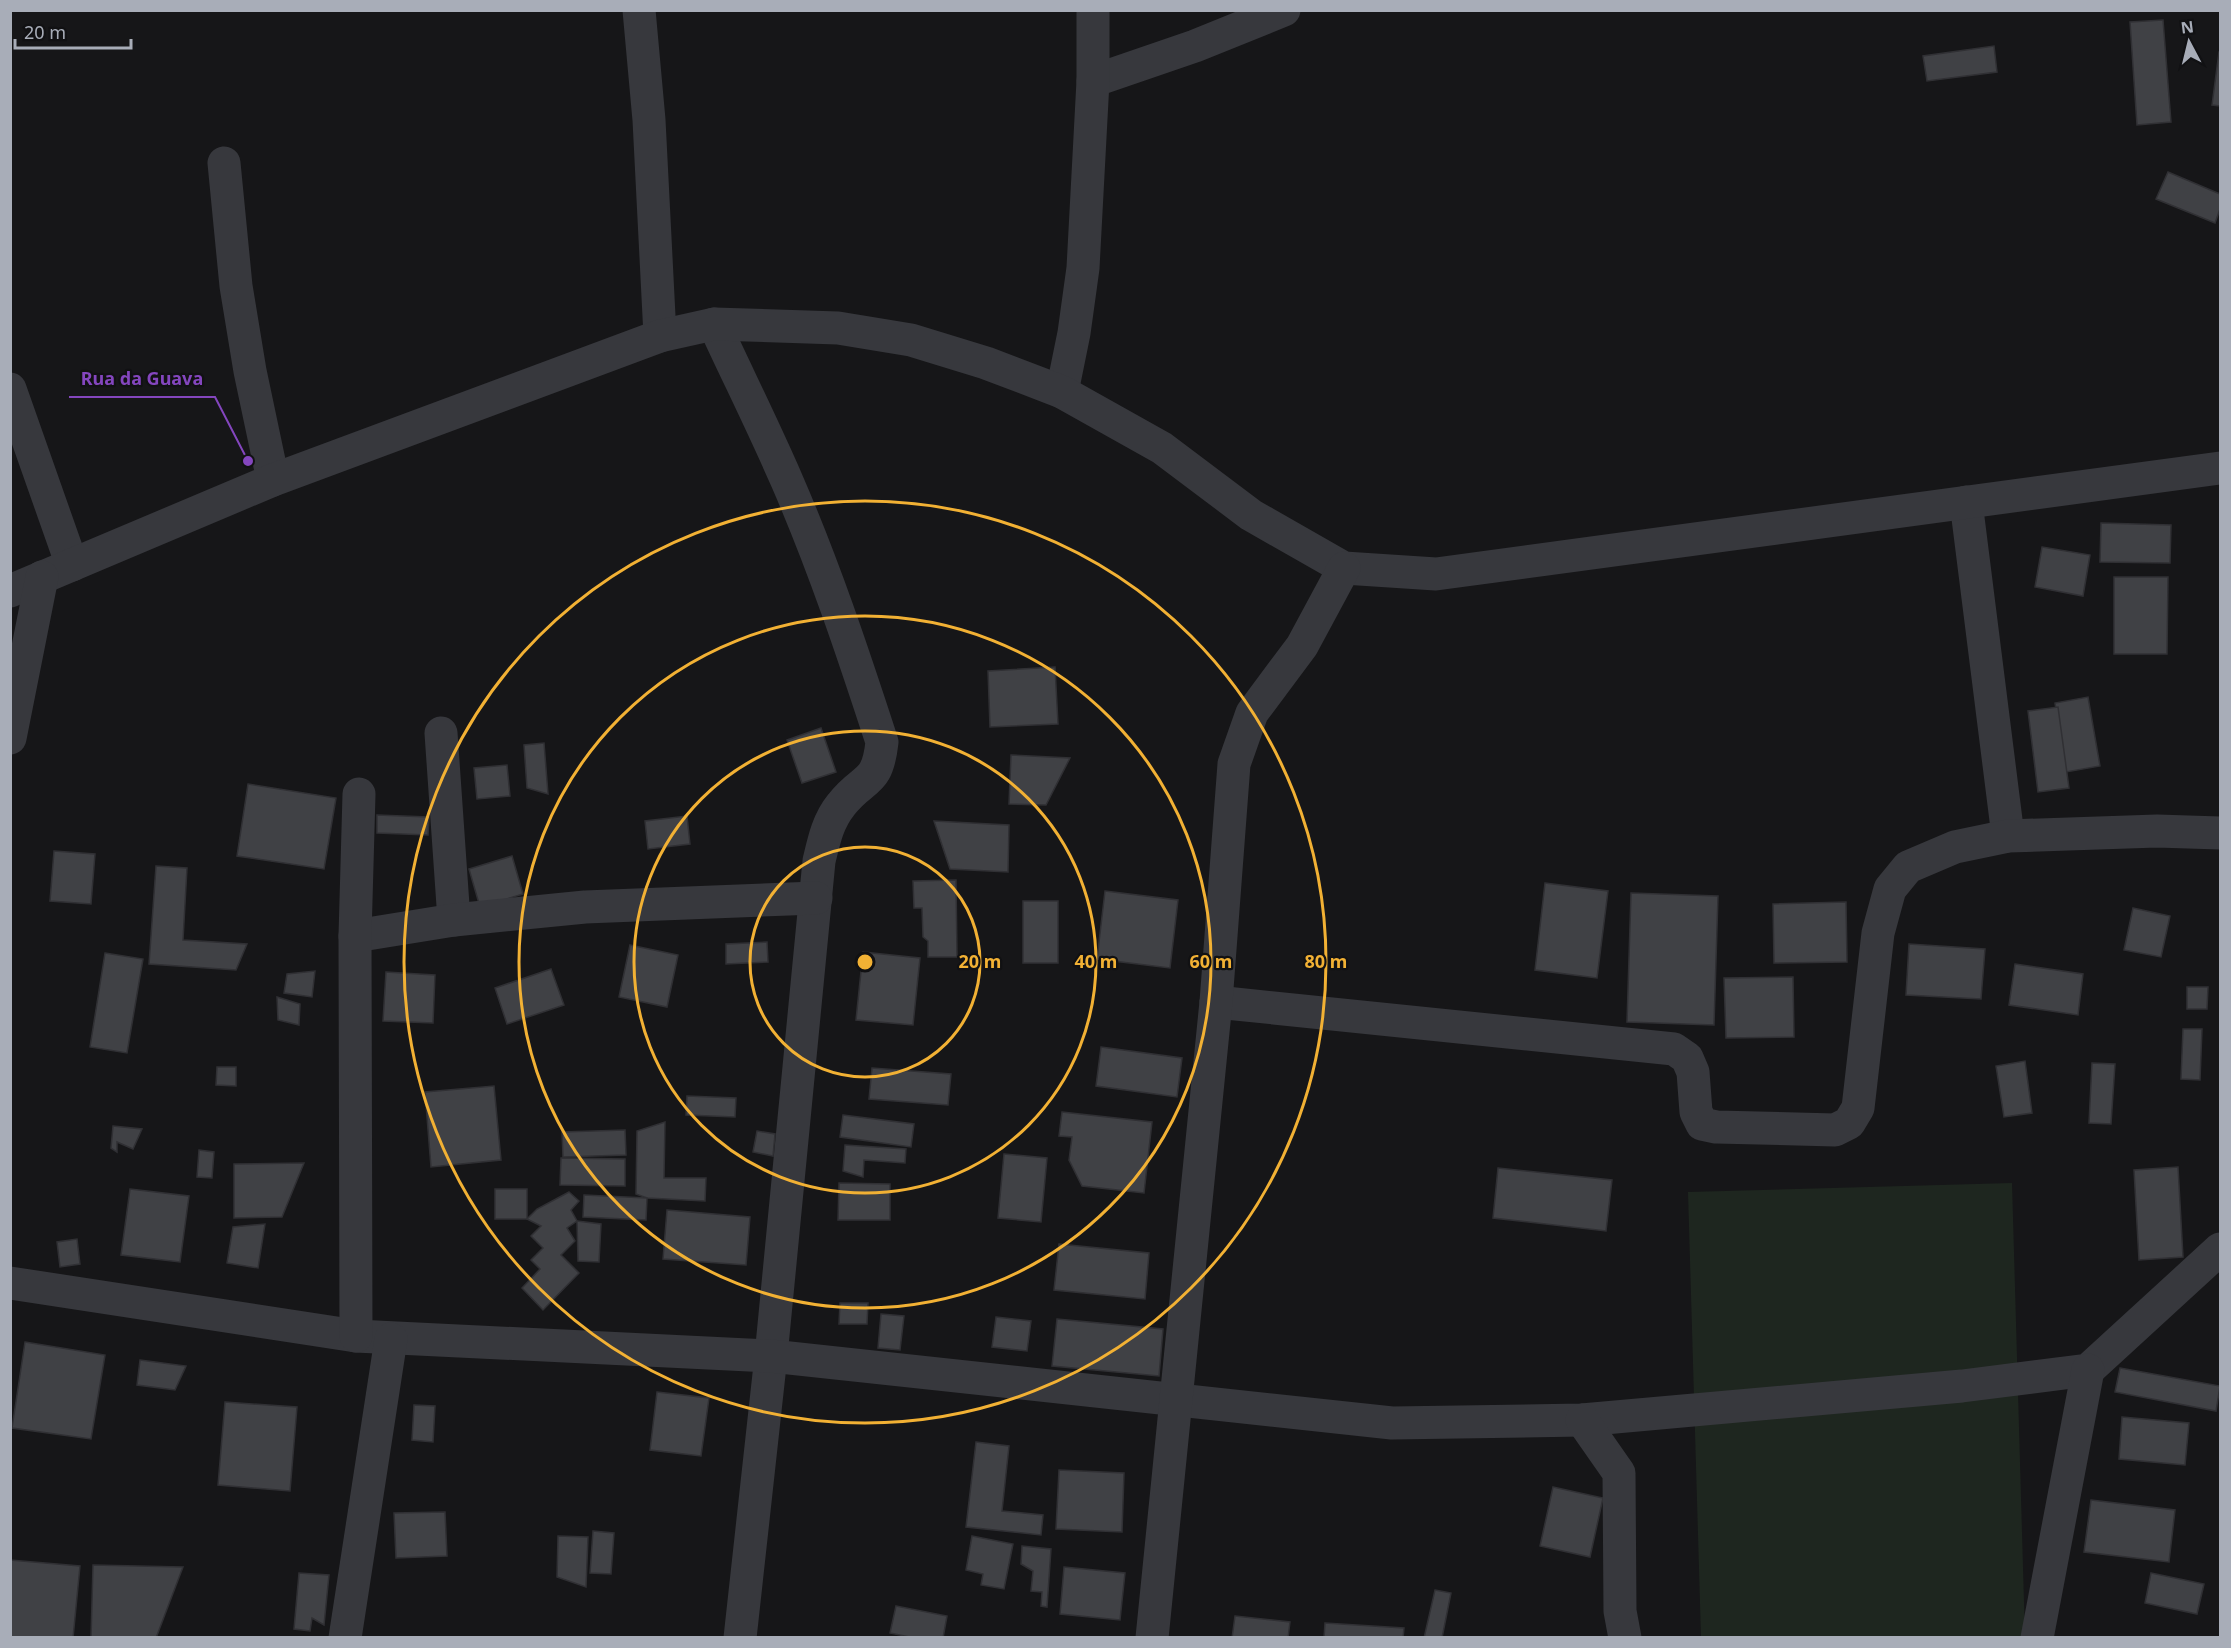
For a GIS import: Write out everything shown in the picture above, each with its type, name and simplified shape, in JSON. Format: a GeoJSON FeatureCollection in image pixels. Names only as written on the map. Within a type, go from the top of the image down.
{"type":"FeatureCollection","features":[{"type":"Feature","properties":{"kind":"street"},"geometry":{"type":"LineString","coordinates":[[639,10],[649,120],[660,336]]}},
{"type":"Feature","properties":{"kind":"street"},"geometry":{"type":"LineString","coordinates":[[1062,392],[1083,268],[1093,81],[1094,10]]}},
{"type":"Feature","properties":{"kind":"street"},"geometry":{"type":"LineString","coordinates":[[1093,81],[1195,46],[1284,10]]}},
{"type":"Feature","properties":{"kind":"street"},"geometry":{"type":"LineString","coordinates":[[224,163],[236,286],[250,371],[273,480]]}},
{"type":"Feature","properties":{"kind":"street"},"geometry":{"type":"LineString","coordinates":[[714,324],[787,482],[813,545],[844,625],[882,741],[880,761],[872,777],[841,804],[827,827],[819,861],[771,1356],[740,1638]]}},
{"type":"Feature","properties":{"kind":"street"},"geometry":{"type":"LineString","coordinates":[[10,591],[273,480],[660,336],[714,324],[838,328],[911,340],[986,363],[1062,392],[1162,448],[1251,515],[1344,568],[1436,574],[2220,468]]}},
{"type":"Feature","properties":{"kind":"street"},"geometry":{"type":"LineString","coordinates":[[10,389],[57,571],[10,738]]}},
{"type":"Feature","properties":{"kind":"street"},"geometry":{"type":"LineString","coordinates":[[1966,502],[2008,836]]}},
{"type":"Feature","properties":{"kind":"street"},"geometry":{"type":"LineString","coordinates":[[1152,1638],[1216,1002],[1234,764],[1252,713],[1302,646],[1344,568]]}},
{"type":"Feature","properties":{"kind":"street"},"geometry":{"type":"LineString","coordinates":[[441,733],[454,920]]}},
{"type":"Feature","properties":{"kind":"street"},"geometry":{"type":"LineString","coordinates":[[356,1336],[355,936],[359,794]]}},
{"type":"Feature","properties":{"kind":"street"},"geometry":{"type":"LineString","coordinates":[[1216,1002],[1674,1048],[1688,1058],[1693,1072],[1696,1112],[1702,1124],[1716,1127],[1835,1130],[1849,1123],[1858,1108],[1878,933],[1890,889],[1908,867],[1954,847],[2008,836],[2157,831],[2220,833]]}},
{"type":"Feature","properties":{"kind":"street"},"geometry":{"type":"LineString","coordinates":[[355,936],[454,920],[585,907],[816,898]]}},
{"type":"Feature","properties":{"kind":"street"},"geometry":{"type":"LineString","coordinates":[[10,1283],[356,1336],[771,1356],[1392,1423],[1582,1420],[1962,1386],[2088,1370],[2220,1249]]}},
{"type":"Feature","properties":{"kind":"street"},"geometry":{"type":"LineString","coordinates":[[345,1638],[392,1339]]}},
{"type":"Feature","properties":{"kind":"street"},"geometry":{"type":"LineString","coordinates":[[2037,1638],[2088,1370]]}},
{"type":"Feature","properties":{"kind":"street"},"geometry":{"type":"LineString","coordinates":[[1582,1420],[1619,1473],[1620,1611],[1625,1638]]}},
{"type":"Feature","properties":{"kind":"shaded area"},"geometry":{"type":"Polygon","coordinates":[[[2012,1183],[2025,1637],[1701,1637],[1688,1192],[2012,1183]]]}},
{"type":"Feature","properties":{"kind":"building"},"geometry":{"type":"Polygon","coordinates":[[[2163,20],[2171,122],[2137,125],[2130,22],[2163,20]]]}},
{"type":"Feature","properties":{"kind":"building"},"geometry":{"type":"Polygon","coordinates":[[[1994,46],[1997,72],[1927,81],[1923,56],[1994,46]]]}},
{"type":"Feature","properties":{"kind":"building"},"geometry":{"type":"Polygon","coordinates":[[[2220,52],[2220,106],[2212,105],[2220,52]]]}},
{"type":"Feature","properties":{"kind":"building"},"geometry":{"type":"Polygon","coordinates":[[[2168,172],[2220,194],[2220,209],[2215,223],[2156,199],[2168,172]]]}},
{"type":"Feature","properties":{"kind":"building"},"geometry":{"type":"Polygon","coordinates":[[[2101,523],[2171,525],[2170,563],[2100,562],[2101,523]]]}},
{"type":"Feature","properties":{"kind":"building"},"geometry":{"type":"Polygon","coordinates":[[[2042,547],[2090,555],[2083,596],[2035,587],[2042,547]]]}},
{"type":"Feature","properties":{"kind":"building"},"geometry":{"type":"Polygon","coordinates":[[[2114,577],[2168,577],[2167,654],[2114,654],[2114,577]]]}},
{"type":"Feature","properties":{"kind":"building"},"geometry":{"type":"Polygon","coordinates":[[[1055,667],[1058,724],[990,727],[988,671],[1055,667]]]}},
{"type":"Feature","properties":{"kind":"building"},"geometry":{"type":"Polygon","coordinates":[[[2088,697],[2100,766],[2066,772],[2055,703],[2088,697]]]}},
{"type":"Feature","properties":{"kind":"building"},"geometry":{"type":"Polygon","coordinates":[[[2058,707],[2069,788],[2038,792],[2028,711],[2058,707]]]}},
{"type":"Feature","properties":{"kind":"building"},"geometry":{"type":"Polygon","coordinates":[[[821,728],[836,772],[802,783],[787,740],[821,728]]]}},
{"type":"Feature","properties":{"kind":"building"},"geometry":{"type":"Polygon","coordinates":[[[544,743],[548,794],[527,788],[524,745],[544,743]]]}},
{"type":"Feature","properties":{"kind":"building"},"geometry":{"type":"Polygon","coordinates":[[[1011,755],[1070,758],[1046,805],[1009,804],[1011,755]]]}},
{"type":"Feature","properties":{"kind":"building"},"geometry":{"type":"Polygon","coordinates":[[[507,765],[510,796],[477,799],[474,768],[507,765]]]}},
{"type":"Feature","properties":{"kind":"building"},"geometry":{"type":"Polygon","coordinates":[[[248,784],[336,798],[324,869],[237,856],[248,784]]]}},
{"type":"Feature","properties":{"kind":"building"},"geometry":{"type":"Polygon","coordinates":[[[377,815],[429,817],[428,835],[377,833],[377,815]]]}},
{"type":"Feature","properties":{"kind":"building"},"geometry":{"type":"Polygon","coordinates":[[[687,816],[690,844],[648,849],[645,821],[687,816]]]}},
{"type":"Feature","properties":{"kind":"building"},"geometry":{"type":"Polygon","coordinates":[[[934,821],[1009,825],[1008,872],[950,869],[934,821]]]}},
{"type":"Feature","properties":{"kind":"building"},"geometry":{"type":"Polygon","coordinates":[[[54,851],[95,854],[91,904],[50,901],[54,851]]]}},
{"type":"Feature","properties":{"kind":"building"},"geometry":{"type":"Polygon","coordinates":[[[512,856],[523,894],[480,907],[469,869],[512,856]]]}},
{"type":"Feature","properties":{"kind":"building"},"geometry":{"type":"Polygon","coordinates":[[[156,866],[187,868],[183,940],[247,944],[236,970],[149,964],[156,866]]]}},
{"type":"Feature","properties":{"kind":"building"},"geometry":{"type":"Polygon","coordinates":[[[956,880],[957,957],[928,957],[928,941],[923,937],[922,908],[914,908],[913,881],[956,880]]]}},
{"type":"Feature","properties":{"kind":"building"},"geometry":{"type":"Polygon","coordinates":[[[1545,883],[1608,891],[1597,978],[1535,970],[1545,883]]]}},
{"type":"Feature","properties":{"kind":"building"},"geometry":{"type":"Polygon","coordinates":[[[1105,891],[1178,900],[1170,968],[1097,959],[1105,891]]]}},
{"type":"Feature","properties":{"kind":"building"},"geometry":{"type":"Polygon","coordinates":[[[1631,893],[1718,896],[1714,1025],[1627,1022],[1631,893]]]}},
{"type":"Feature","properties":{"kind":"building"},"geometry":{"type":"Polygon","coordinates":[[[1023,901],[1058,901],[1058,963],[1023,963],[1023,901]]]}},
{"type":"Feature","properties":{"kind":"building"},"geometry":{"type":"Polygon","coordinates":[[[1846,902],[1847,962],[1774,963],[1773,904],[1846,902]]]}},
{"type":"Feature","properties":{"kind":"building"},"geometry":{"type":"Polygon","coordinates":[[[2133,908],[2170,916],[2161,957],[2124,950],[2133,908]]]}},
{"type":"Feature","properties":{"kind":"building"},"geometry":{"type":"Polygon","coordinates":[[[767,942],[768,962],[726,964],[726,944],[767,942]]]}},
{"type":"Feature","properties":{"kind":"building"},"geometry":{"type":"Polygon","coordinates":[[[1909,944],[1985,949],[1981,999],[1906,995],[1909,944]]]}},
{"type":"Feature","properties":{"kind":"building"},"geometry":{"type":"Polygon","coordinates":[[[630,945],[678,955],[667,1007],[619,997],[630,945]]]}},
{"type":"Feature","properties":{"kind":"building"},"geometry":{"type":"Polygon","coordinates":[[[863,952],[920,958],[913,1025],[856,1020],[863,952]]]}},
{"type":"Feature","properties":{"kind":"building"},"geometry":{"type":"Polygon","coordinates":[[[105,953],[143,959],[127,1053],[90,1047],[105,953]]]}},
{"type":"Feature","properties":{"kind":"building"},"geometry":{"type":"Polygon","coordinates":[[[2015,964],[2083,974],[2078,1015],[2009,1005],[2015,964]]]}},
{"type":"Feature","properties":{"kind":"building"},"geometry":{"type":"Polygon","coordinates":[[[551,969],[564,1005],[507,1024],[495,988],[551,969]]]}},
{"type":"Feature","properties":{"kind":"building"},"geometry":{"type":"Polygon","coordinates":[[[315,971],[312,997],[284,993],[287,974],[315,971]]]}},
{"type":"Feature","properties":{"kind":"building"},"geometry":{"type":"Polygon","coordinates":[[[386,972],[435,975],[433,1023],[383,1021],[386,972]]]}},
{"type":"Feature","properties":{"kind":"building"},"geometry":{"type":"Polygon","coordinates":[[[1793,977],[1794,1037],[1726,1038],[1724,978],[1793,977]]]}},
{"type":"Feature","properties":{"kind":"building"},"geometry":{"type":"Polygon","coordinates":[[[2187,987],[2208,987],[2207,1009],[2187,1009],[2187,987]]]}},
{"type":"Feature","properties":{"kind":"building"},"geometry":{"type":"Polygon","coordinates":[[[277,997],[300,1004],[299,1025],[278,1020],[277,997]]]}},
{"type":"Feature","properties":{"kind":"building"},"geometry":{"type":"Polygon","coordinates":[[[2183,1029],[2202,1029],[2200,1080],[2181,1079],[2183,1029]]]}},
{"type":"Feature","properties":{"kind":"building"},"geometry":{"type":"Polygon","coordinates":[[[1101,1047],[1182,1058],[1177,1097],[1096,1086],[1101,1047]]]}},
{"type":"Feature","properties":{"kind":"building"},"geometry":{"type":"Polygon","coordinates":[[[2025,1061],[2032,1113],[2004,1117],[1996,1066],[2025,1061]]]}},
{"type":"Feature","properties":{"kind":"building"},"geometry":{"type":"Polygon","coordinates":[[[2092,1063],[2115,1064],[2111,1124],[2089,1123],[2092,1063]]]}},
{"type":"Feature","properties":{"kind":"building"},"geometry":{"type":"Polygon","coordinates":[[[217,1067],[236,1067],[236,1086],[216,1085],[217,1067]]]}},
{"type":"Feature","properties":{"kind":"building"},"geometry":{"type":"Polygon","coordinates":[[[872,1068],[951,1074],[948,1105],[869,1099],[872,1068]]]}},
{"type":"Feature","properties":{"kind":"building"},"geometry":{"type":"Polygon","coordinates":[[[494,1086],[501,1160],[431,1167],[425,1092],[494,1086]]]}},
{"type":"Feature","properties":{"kind":"building"},"geometry":{"type":"Polygon","coordinates":[[[687,1096],[736,1098],[735,1117],[686,1115],[687,1096]]]}},
{"type":"Feature","properties":{"kind":"building"},"geometry":{"type":"Polygon","coordinates":[[[1062,1112],[1152,1122],[1144,1193],[1082,1186],[1069,1160],[1072,1137],[1059,1136],[1062,1112]]]}},
{"type":"Feature","properties":{"kind":"building"},"geometry":{"type":"Polygon","coordinates":[[[843,1115],[914,1124],[911,1147],[840,1137],[843,1115]]]}},
{"type":"Feature","properties":{"kind":"building"},"geometry":{"type":"Polygon","coordinates":[[[665,1122],[664,1178],[706,1178],[705,1201],[647,1198],[636,1194],[637,1131],[665,1122]]]}},
{"type":"Feature","properties":{"kind":"building"},"geometry":{"type":"Polygon","coordinates":[[[113,1126],[142,1129],[133,1149],[117,1142],[117,1152],[111,1148],[113,1126]]]}},
{"type":"Feature","properties":{"kind":"building"},"geometry":{"type":"Polygon","coordinates":[[[625,1130],[626,1155],[563,1157],[562,1132],[625,1130]]]}},
{"type":"Feature","properties":{"kind":"building"},"geometry":{"type":"Polygon","coordinates":[[[757,1131],[775,1134],[773,1156],[753,1152],[757,1131]]]}},
{"type":"Feature","properties":{"kind":"building"},"geometry":{"type":"Polygon","coordinates":[[[845,1145],[906,1149],[905,1163],[864,1160],[863,1177],[843,1171],[845,1145]]]}},
{"type":"Feature","properties":{"kind":"building"},"geometry":{"type":"Polygon","coordinates":[[[199,1150],[214,1152],[212,1178],[197,1177],[199,1150]]]}},
{"type":"Feature","properties":{"kind":"building"},"geometry":{"type":"Polygon","coordinates":[[[1004,1154],[1047,1158],[1041,1222],[998,1218],[1004,1154]]]}},
{"type":"Feature","properties":{"kind":"building"},"geometry":{"type":"Polygon","coordinates":[[[561,1158],[625,1159],[625,1186],[560,1185],[561,1158]]]}},
{"type":"Feature","properties":{"kind":"building"},"geometry":{"type":"Polygon","coordinates":[[[304,1163],[282,1217],[234,1218],[234,1164],[304,1163]]]}},
{"type":"Feature","properties":{"kind":"building"},"geometry":{"type":"Polygon","coordinates":[[[2178,1167],[2183,1257],[2139,1260],[2134,1170],[2178,1167]]]}},
{"type":"Feature","properties":{"kind":"building"},"geometry":{"type":"Polygon","coordinates":[[[1498,1168],[1612,1180],[1606,1231],[1493,1218],[1498,1168]]]}},
{"type":"Feature","properties":{"kind":"building"},"geometry":{"type":"Polygon","coordinates":[[[839,1183],[890,1184],[890,1220],[838,1220],[839,1183]]]}},
{"type":"Feature","properties":{"kind":"building"},"geometry":{"type":"Polygon","coordinates":[[[130,1189],[189,1196],[180,1262],[121,1255],[130,1189]]]}},
{"type":"Feature","properties":{"kind":"building"},"geometry":{"type":"Polygon","coordinates":[[[495,1189],[527,1189],[527,1219],[495,1219],[495,1189]]]}},
{"type":"Feature","properties":{"kind":"building"},"geometry":{"type":"Polygon","coordinates":[[[569,1192],[579,1201],[571,1210],[577,1221],[567,1228],[575,1241],[561,1255],[579,1273],[543,1310],[522,1288],[540,1269],[531,1260],[543,1248],[531,1236],[541,1226],[527,1219],[537,1209],[569,1192]]]}},
{"type":"Feature","properties":{"kind":"building"},"geometry":{"type":"Polygon","coordinates":[[[584,1195],[647,1198],[646,1220],[583,1217],[584,1195]]]}},
{"type":"Feature","properties":{"kind":"building"},"geometry":{"type":"Polygon","coordinates":[[[667,1210],[750,1217],[746,1265],[663,1259],[667,1210]]]}},
{"type":"Feature","properties":{"kind":"building"},"geometry":{"type":"Polygon","coordinates":[[[577,1221],[601,1224],[599,1262],[578,1261],[577,1221]]]}},
{"type":"Feature","properties":{"kind":"building"},"geometry":{"type":"Polygon","coordinates":[[[265,1224],[258,1268],[227,1263],[233,1227],[265,1224]]]}},
{"type":"Feature","properties":{"kind":"building"},"geometry":{"type":"Polygon","coordinates":[[[77,1239],[80,1264],[60,1267],[57,1242],[77,1239]]]}},
{"type":"Feature","properties":{"kind":"building"},"geometry":{"type":"Polygon","coordinates":[[[1059,1244],[1149,1253],[1145,1299],[1054,1290],[1059,1244]]]}},
{"type":"Feature","properties":{"kind":"building"},"geometry":{"type":"Polygon","coordinates":[[[840,1303],[868,1303],[867,1324],[839,1324],[840,1303]]]}},
{"type":"Feature","properties":{"kind":"building"},"geometry":{"type":"Polygon","coordinates":[[[881,1314],[904,1316],[900,1350],[878,1348],[881,1314]]]}},
{"type":"Feature","properties":{"kind":"building"},"geometry":{"type":"Polygon","coordinates":[[[996,1317],[1031,1321],[1027,1351],[992,1347],[996,1317]]]}},
{"type":"Feature","properties":{"kind":"building"},"geometry":{"type":"Polygon","coordinates":[[[1057,1319],[1163,1329],[1159,1376],[1052,1366],[1057,1319]]]}},
{"type":"Feature","properties":{"kind":"building"},"geometry":{"type":"Polygon","coordinates":[[[25,1342],[105,1355],[91,1439],[12,1428],[25,1342]]]}},
{"type":"Feature","properties":{"kind":"building"},"geometry":{"type":"Polygon","coordinates":[[[140,1360],[186,1366],[175,1390],[137,1385],[140,1360]]]}},
{"type":"Feature","properties":{"kind":"building"},"geometry":{"type":"Polygon","coordinates":[[[2120,1368],[2220,1386],[2216,1411],[2115,1392],[2120,1368]]]}},
{"type":"Feature","properties":{"kind":"building"},"geometry":{"type":"Polygon","coordinates":[[[657,1392],[709,1398],[701,1456],[650,1450],[657,1392]]]}},
{"type":"Feature","properties":{"kind":"building"},"geometry":{"type":"Polygon","coordinates":[[[225,1402],[297,1407],[290,1491],[218,1485],[225,1402]]]}},
{"type":"Feature","properties":{"kind":"building"},"geometry":{"type":"Polygon","coordinates":[[[414,1405],[435,1406],[433,1442],[412,1440],[414,1405]]]}},
{"type":"Feature","properties":{"kind":"building"},"geometry":{"type":"Polygon","coordinates":[[[2122,1417],[2189,1423],[2185,1465],[2119,1459],[2122,1417]]]}},
{"type":"Feature","properties":{"kind":"building"},"geometry":{"type":"Polygon","coordinates":[[[976,1442],[1009,1446],[1002,1511],[1043,1515],[1041,1535],[966,1527],[976,1442]]]}},
{"type":"Feature","properties":{"kind":"building"},"geometry":{"type":"Polygon","coordinates":[[[1059,1470],[1124,1473],[1122,1532],[1056,1529],[1059,1470]]]}},
{"type":"Feature","properties":{"kind":"building"},"geometry":{"type":"Polygon","coordinates":[[[1553,1487],[1603,1498],[1590,1557],[1540,1546],[1553,1487]]]}},
{"type":"Feature","properties":{"kind":"building"},"geometry":{"type":"Polygon","coordinates":[[[2091,1500],[2175,1510],[2169,1562],[2084,1552],[2091,1500]]]}},
{"type":"Feature","properties":{"kind":"building"},"geometry":{"type":"Polygon","coordinates":[[[445,1512],[447,1556],[396,1558],[394,1513],[445,1512]]]}},
{"type":"Feature","properties":{"kind":"building"},"geometry":{"type":"Polygon","coordinates":[[[593,1531],[614,1533],[611,1574],[590,1573],[593,1531]]]}},
{"type":"Feature","properties":{"kind":"building"},"geometry":{"type":"Polygon","coordinates":[[[558,1536],[588,1537],[586,1587],[557,1577],[558,1536]]]}},
{"type":"Feature","properties":{"kind":"building"},"geometry":{"type":"Polygon","coordinates":[[[972,1536],[1013,1544],[1004,1589],[981,1585],[983,1574],[966,1570],[972,1536]]]}},
{"type":"Feature","properties":{"kind":"building"},"geometry":{"type":"Polygon","coordinates":[[[1022,1546],[1051,1549],[1047,1607],[1041,1606],[1042,1592],[1031,1591],[1033,1571],[1021,1564],[1022,1546]]]}},
{"type":"Feature","properties":{"kind":"building"},"geometry":{"type":"Polygon","coordinates":[[[10,1560],[80,1566],[73,1638],[10,1638],[10,1560]]]}},
{"type":"Feature","properties":{"kind":"building"},"geometry":{"type":"Polygon","coordinates":[[[93,1565],[183,1567],[156,1638],[91,1638],[93,1565]]]}},
{"type":"Feature","properties":{"kind":"building"},"geometry":{"type":"Polygon","coordinates":[[[1064,1567],[1125,1573],[1120,1620],[1060,1614],[1064,1567]]]}},
{"type":"Feature","properties":{"kind":"building"},"geometry":{"type":"Polygon","coordinates":[[[299,1573],[329,1575],[324,1625],[312,1618],[310,1631],[294,1629],[299,1573]]]}},
{"type":"Feature","properties":{"kind":"building"},"geometry":{"type":"Polygon","coordinates":[[[2151,1573],[2204,1584],[2197,1614],[2145,1603],[2151,1573]]]}},
{"type":"Feature","properties":{"kind":"building"},"geometry":{"type":"Polygon","coordinates":[[[1435,1590],[1451,1593],[1442,1638],[1424,1638],[1435,1590]]]}},
{"type":"Feature","properties":{"kind":"building"},"geometry":{"type":"Polygon","coordinates":[[[896,1606],[947,1616],[943,1638],[914,1638],[890,1633],[896,1606]]]}},
{"type":"Feature","properties":{"kind":"building"},"geometry":{"type":"Polygon","coordinates":[[[1235,1616],[1290,1622],[1288,1638],[1232,1638],[1235,1616]]]}},
{"type":"Feature","properties":{"kind":"building"},"geometry":{"type":"Polygon","coordinates":[[[1325,1623],[1404,1628],[1403,1638],[1324,1638],[1325,1623]]]}},
{"type":"Feature","properties":{"kind":"place","name":"Rua da Guava"},"geometry":{"type":"Point","coordinates":[248,461]}}]}
